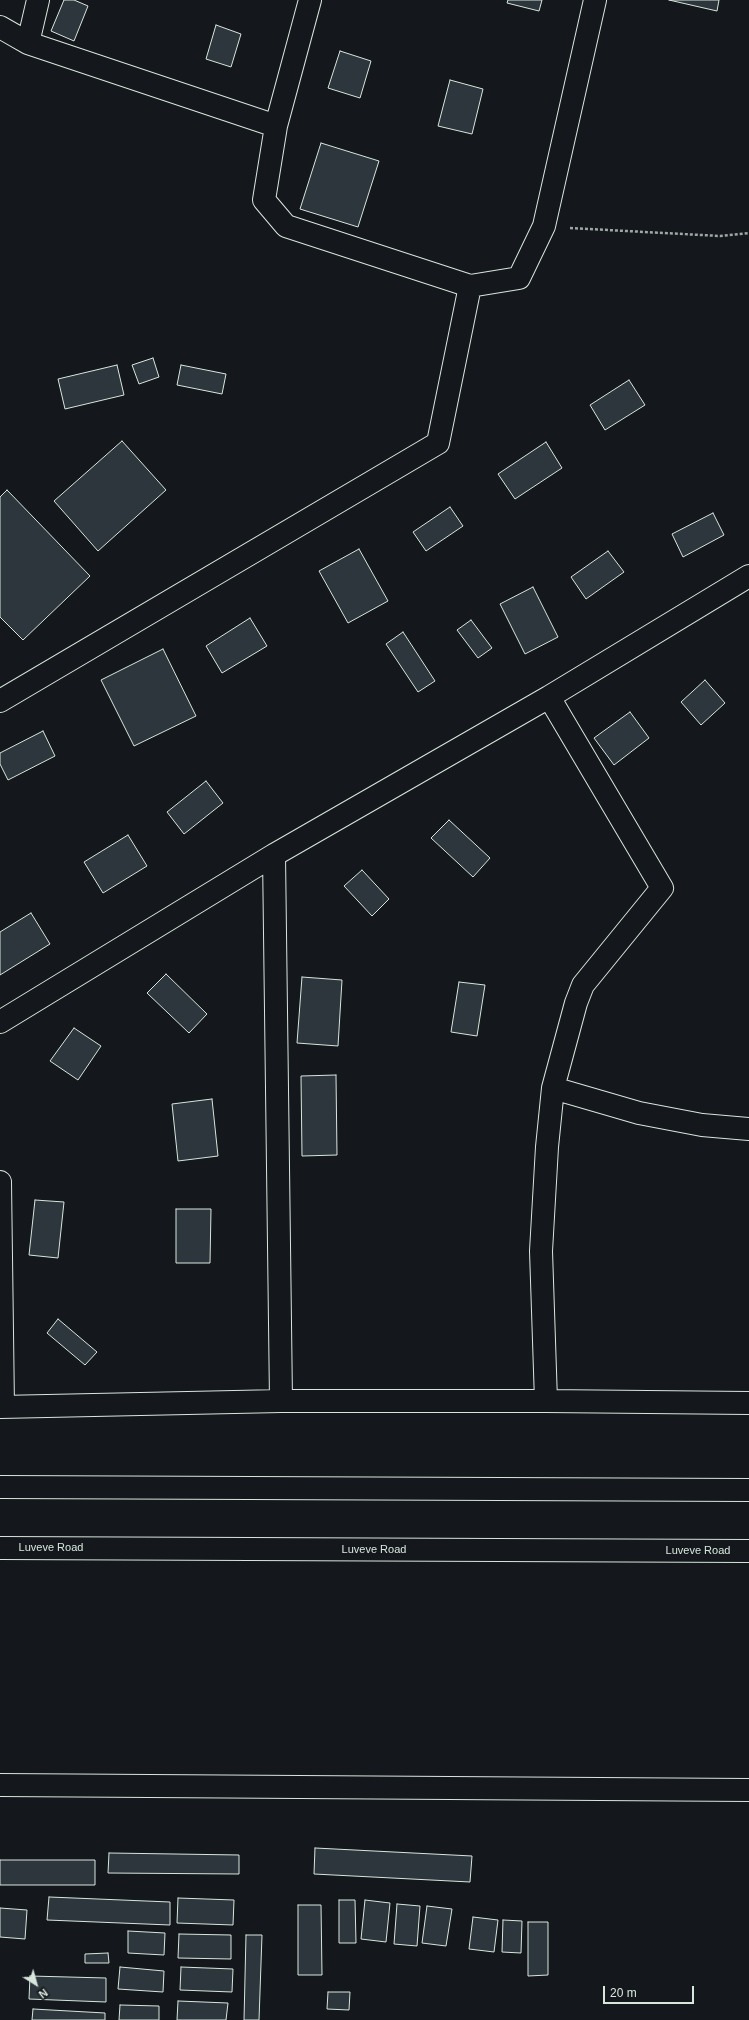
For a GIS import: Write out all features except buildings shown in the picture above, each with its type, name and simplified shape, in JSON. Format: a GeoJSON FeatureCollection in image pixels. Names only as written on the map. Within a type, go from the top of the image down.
{"type":"FeatureCollection","features":[{"type":"Feature","properties":{"kind":"street"},"geometry":{"type":"LineString","coordinates":[[28,43],[38,0]]}},
{"type":"Feature","properties":{"kind":"street"},"geometry":{"type":"LineString","coordinates":[[310,0],[276,126],[264,200],[286,226],[470,286],[519,278],[544,226],[595,0]]}},
{"type":"Feature","properties":{"kind":"street"},"geometry":{"type":"LineString","coordinates":[[0,27],[28,43],[276,126]]}},
{"type":"Feature","properties":{"kind":"street"},"geometry":{"type":"LineString","coordinates":[[0,701],[438,443],[470,286]]}},
{"type":"Feature","properties":{"kind":"street"},"geometry":{"type":"LineString","coordinates":[[0,1022],[274,855],[549,697],[749,576]]}},
{"type":"Feature","properties":{"kind":"street"},"geometry":{"type":"LineString","coordinates":[[546,1401],[541,1251],[547,1147],[553,1088],[576,1003],[584,985],[662,888],[549,697]]}},
{"type":"Feature","properties":{"kind":"street"},"geometry":{"type":"LineString","coordinates":[[274,855],[281,1401]]}},
{"type":"Feature","properties":{"kind":"street"},"geometry":{"type":"LineString","coordinates":[[553,1088],[639,1113],[702,1125],[749,1128]]}},
{"type":"Feature","properties":{"kind":"street"},"geometry":{"type":"LineString","coordinates":[[0,1182],[1,1407],[281,1401],[749,1403]]}},
{"type":"Feature","properties":{"kind":"street"},"geometry":{"type":"LineString","coordinates":[[0,1487],[749,1490]]}},
{"type":"Feature","properties":{"kind":"street","name":"Luveve Road"},"geometry":{"type":"LineString","coordinates":[[0,1548],[749,1551]]}},
{"type":"Feature","properties":{"kind":"street"},"geometry":{"type":"LineString","coordinates":[[0,1785],[749,1790]]}},
{"type":"Feature","properties":{"kind":"path"},"geometry":{"type":"LineString","coordinates":[[544,226],[720,236],[749,233]]}}]}
